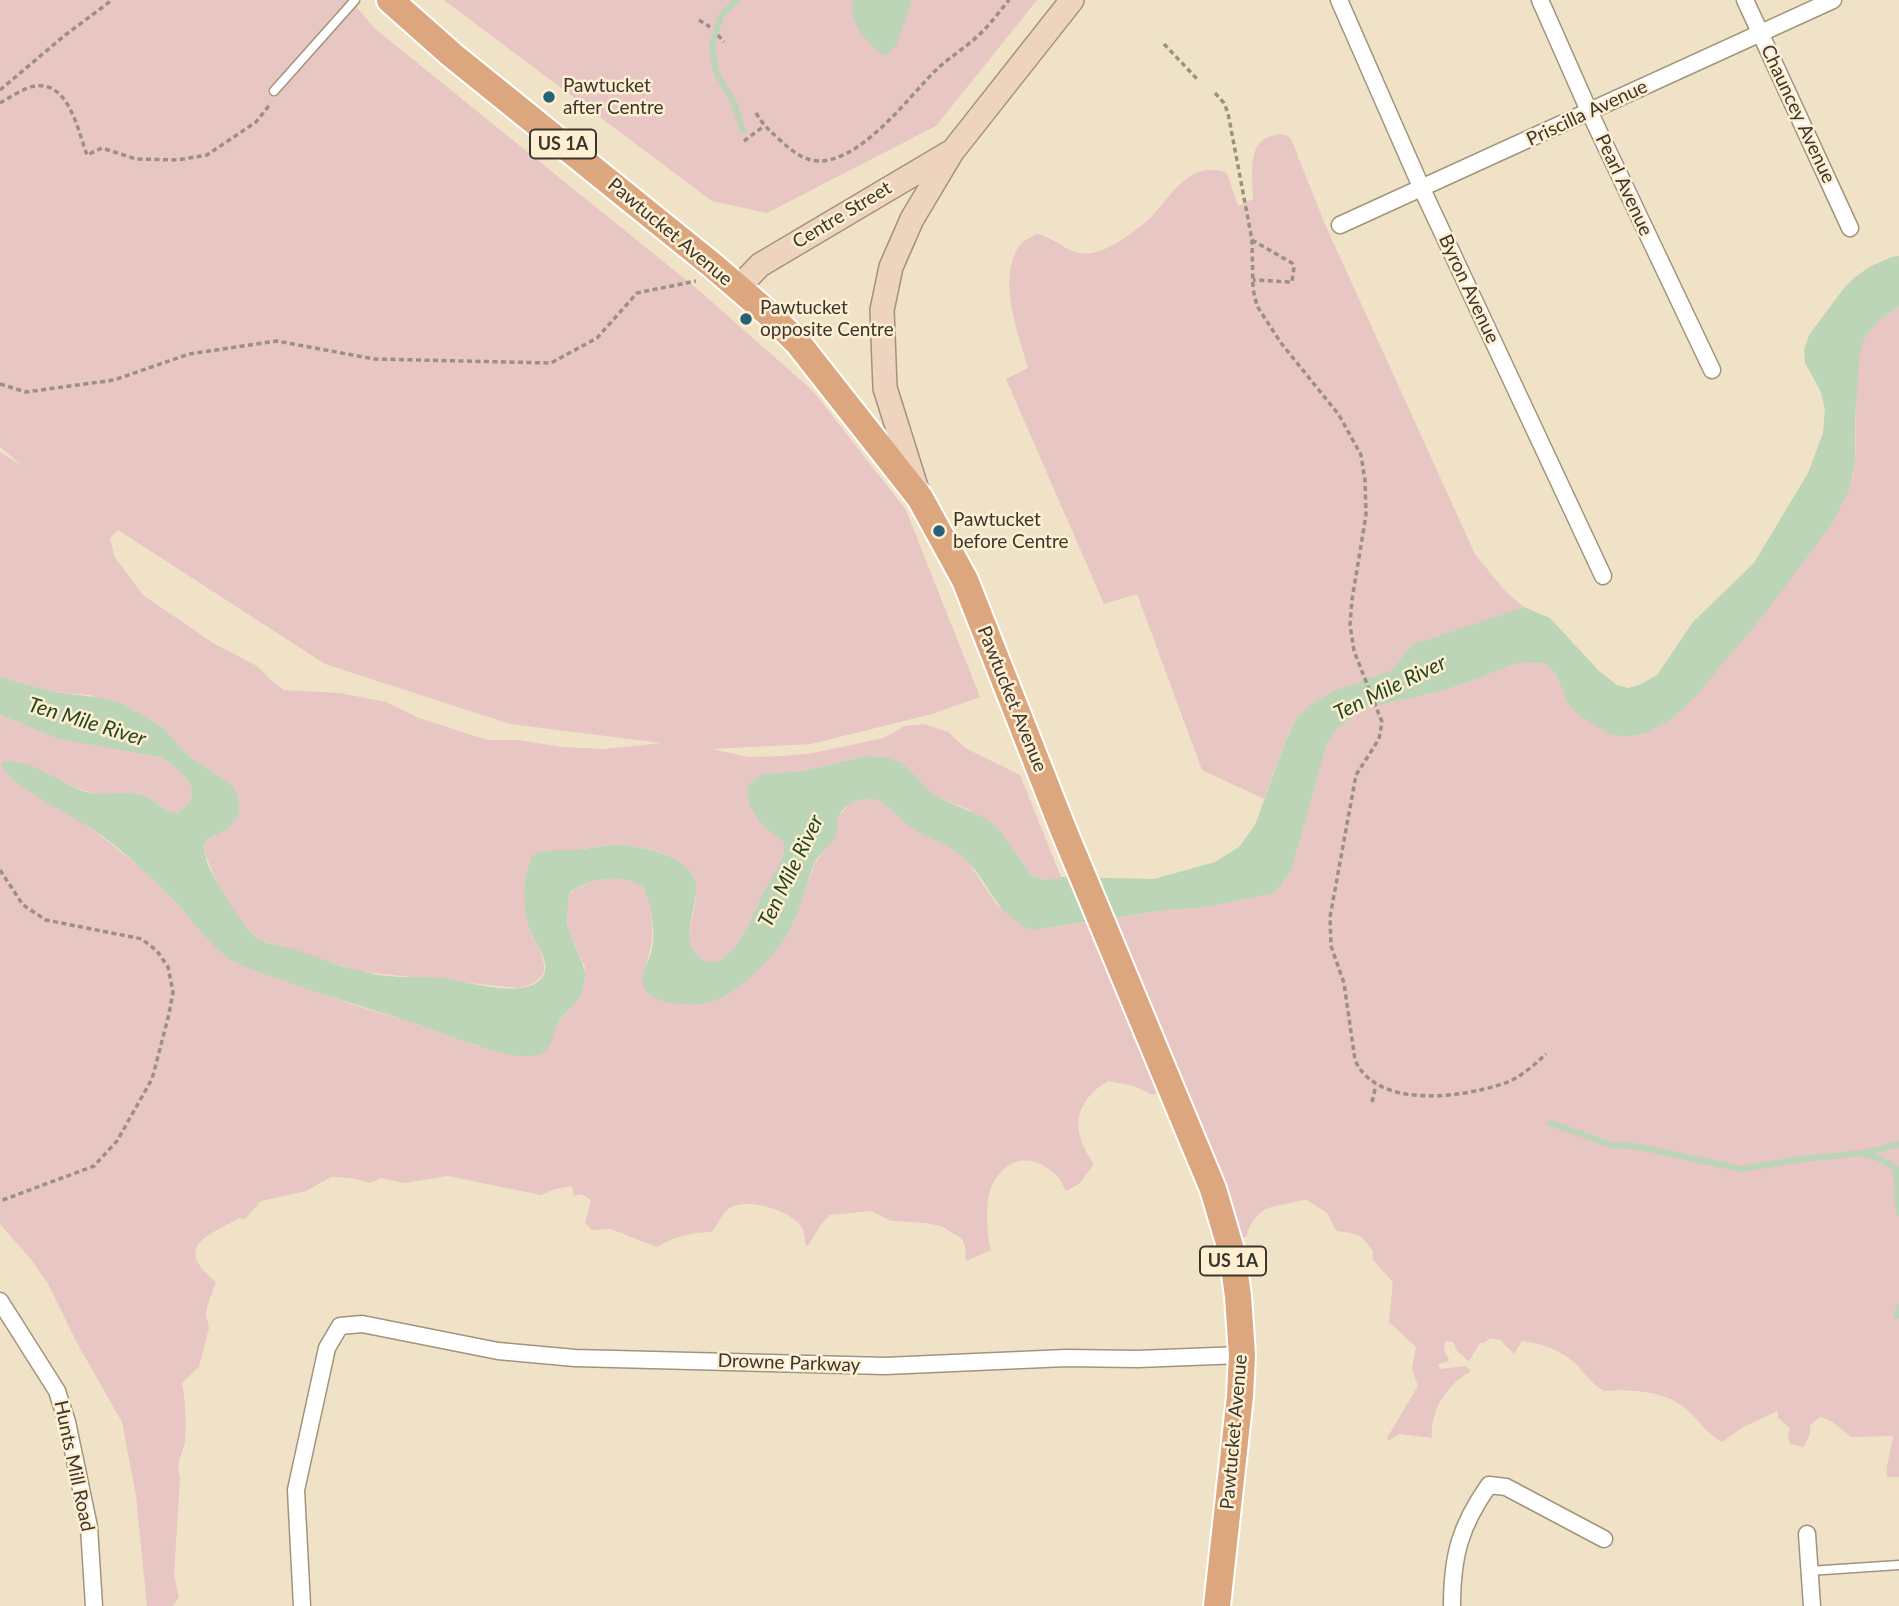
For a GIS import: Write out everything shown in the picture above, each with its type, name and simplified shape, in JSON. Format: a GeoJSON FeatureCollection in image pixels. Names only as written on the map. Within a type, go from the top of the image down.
{"type":"FeatureCollection","features":[{"type":"Feature","properties":{"kind":"main road","name":"Pawtucket Avenue"},"geometry":{"type":"LineString","coordinates":[[390,0],[453,55],[731,282],[798,344],[920,498],[965,580],[1224,1221],[1238,1296],[1242,1355],[1217,1606]]}},
{"type":"Feature","properties":{"kind":"main road","name":"Centre Street"},"geometry":{"type":"LineString","coordinates":[[920,498],[885,388],[882,310],[891,267],[912,219],[952,152],[1072,0]]}},
{"type":"Feature","properties":{"kind":"main road","name":"Centre Street"},"geometry":{"type":"LineString","coordinates":[[731,282],[952,152]]}},
{"type":"Feature","properties":{"kind":"street","name":"Byron Avenue"},"geometry":{"type":"LineString","coordinates":[[1339,0],[1422,189],[1603,576]]}},
{"type":"Feature","properties":{"kind":"street","name":"Pearl Avenue"},"geometry":{"type":"LineString","coordinates":[[1540,0],[1589,111],[1712,370]]}},
{"type":"Feature","properties":{"kind":"street","name":"Chauncey Avenue"},"geometry":{"type":"LineString","coordinates":[[1745,0],[1850,228]]}},
{"type":"Feature","properties":{"kind":"street","name":"Priscilla Avenue"},"geometry":{"type":"LineString","coordinates":[[1340,225],[1833,0]]}},
{"type":"Feature","properties":{"kind":"street","name":"Hunts Mill Road"},"geometry":{"type":"LineString","coordinates":[[0,1301],[57,1391],[67,1422],[89,1527],[94,1606]]}},
{"type":"Feature","properties":{"kind":"street","name":"Drowne Parkway"},"geometry":{"type":"LineString","coordinates":[[302,1606],[296,1490],[327,1348],[340,1326],[362,1324],[498,1351],[575,1358],[885,1366],[1066,1358],[1137,1359],[1242,1355]]}},
{"type":"Feature","properties":{"kind":"street"},"geometry":{"type":"LineString","coordinates":[[1452,1606],[1452,1571],[1460,1537],[1489,1485],[1506,1487],[1604,1539]]}},
{"type":"Feature","properties":{"kind":"street"},"geometry":{"type":"LineString","coordinates":[[1807,1534],[1812,1606]]}},
{"type":"Feature","properties":{"kind":"lane"},"geometry":{"type":"LineString","coordinates":[[274,91],[355,0]]}},
{"type":"Feature","properties":{"kind":"lane"},"geometry":{"type":"LineString","coordinates":[[1809,1571],[1899,1565]]}},
{"type":"Feature","properties":{"kind":"path"},"geometry":{"type":"LineString","coordinates":[[0,90],[112,0]]}},
{"type":"Feature","properties":{"kind":"path"},"geometry":{"type":"LineString","coordinates":[[756,113],[764,126],[788,148],[807,159],[826,160],[845,153],[904,107],[934,71],[979,34],[1009,0]]}},
{"type":"Feature","properties":{"kind":"path"},"geometry":{"type":"LineString","coordinates":[[699,20],[710,27]]}},
{"type":"Feature","properties":{"kind":"path"},"geometry":{"type":"LineString","coordinates":[[718,35],[724,42]]}},
{"type":"Feature","properties":{"kind":"path"},"geometry":{"type":"LineString","coordinates":[[1164,44],[1199,81]]}},
{"type":"Feature","properties":{"kind":"path"},"geometry":{"type":"LineString","coordinates":[[0,103],[36,86],[54,89],[63,96],[69,108],[87,155],[102,148],[136,159],[177,160],[208,155],[229,142],[256,122],[270,106],[274,91]]}},
{"type":"Feature","properties":{"kind":"path"},"geometry":{"type":"LineString","coordinates":[[1214,93],[1224,103],[1228,113],[1252,240],[1253,281],[1257,306],[1281,343],[1339,415],[1361,455],[1365,480],[1366,515],[1350,625],[1361,674],[1382,722],[1379,739],[1356,775],[1330,917],[1331,946],[1344,983],[1354,1060],[1360,1071],[1376,1085],[1398,1094],[1419,1096],[1503,1084],[1523,1074],[1546,1054]]}},
{"type":"Feature","properties":{"kind":"path"},"geometry":{"type":"LineString","coordinates":[[744,141],[764,126]]}},
{"type":"Feature","properties":{"kind":"path"},"geometry":{"type":"LineString","coordinates":[[1252,240],[1292,262],[1294,267],[1292,282],[1253,281]]}},
{"type":"Feature","properties":{"kind":"path"},"geometry":{"type":"LineString","coordinates":[[0,384],[26,392],[114,380],[189,354],[277,341],[374,359],[551,363],[597,338],[637,293],[731,282]]}},
{"type":"Feature","properties":{"kind":"path"},"geometry":{"type":"LineString","coordinates":[[0,870],[23,905],[46,920],[142,939],[157,951],[168,967],[173,992],[152,1079],[117,1141],[94,1166],[0,1201]]}},
{"type":"Feature","properties":{"kind":"path"},"geometry":{"type":"LineString","coordinates":[[1372,1102],[1376,1085]]}},
{"type":"Feature","properties":{"kind":"shaded area"},"geometry":{"type":"Polygon","coordinates":[[[0,0],[351,0],[374,28],[696,288],[813,391],[906,510],[980,697],[932,714],[811,744],[712,749],[748,757],[785,756],[884,738],[905,726],[924,724],[948,732],[965,748],[1020,775],[1061,877],[1046,880],[1032,876],[1002,833],[968,809],[935,796],[904,764],[888,757],[866,756],[803,771],[764,774],[762,825],[784,843],[784,850],[777,870],[739,941],[731,952],[712,963],[701,960],[694,954],[691,946],[696,889],[687,869],[668,856],[645,848],[623,845],[575,850],[529,929],[542,957],[544,972],[540,979],[519,988],[363,972],[260,940],[242,921],[226,897],[203,846],[208,839],[229,829],[233,786],[190,757],[161,726],[123,704],[89,695],[54,692],[0,677],[0,452],[24,467],[0,447],[0,0]],[[118,530],[110,538],[114,556],[143,595],[213,643],[257,666],[284,690],[340,693],[386,702],[419,718],[487,740],[518,740],[562,747],[604,749],[662,743],[510,724],[325,664],[118,530]]]}},
{"type":"Feature","properties":{"kind":"shaded area"},"geometry":{"type":"Polygon","coordinates":[[[444,0],[1037,0],[936,126],[767,213],[712,201],[444,0]]]}},
{"type":"Feature","properties":{"kind":"shaded area"},"geometry":{"type":"Polygon","coordinates":[[[1278,134],[1291,139],[1324,222],[1475,554],[1505,591],[1524,607],[1411,645],[1392,670],[1298,716],[1285,741],[1264,799],[1202,770],[1137,594],[1104,604],[1006,379],[1028,368],[1015,323],[1010,290],[1013,260],[1025,240],[1037,234],[1078,253],[1100,251],[1138,229],[1182,182],[1202,171],[1227,173],[1238,206],[1253,199],[1252,168],[1258,146],[1265,138],[1278,134]]]}},
{"type":"Feature","properties":{"kind":"shaded area"},"geometry":{"type":"Polygon","coordinates":[[[1899,306],[1899,1477],[1887,1477],[1893,1436],[1851,1437],[1831,1421],[1820,1417],[1810,1425],[1810,1433],[1804,1447],[1790,1444],[1790,1428],[1778,1418],[1778,1411],[1743,1427],[1722,1442],[1677,1402],[1636,1391],[1604,1391],[1570,1359],[1553,1349],[1522,1341],[1514,1354],[1500,1340],[1490,1338],[1480,1343],[1469,1361],[1457,1351],[1453,1342],[1445,1341],[1444,1351],[1449,1359],[1438,1364],[1440,1369],[1466,1366],[1471,1371],[1455,1383],[1442,1399],[1434,1417],[1432,1438],[1400,1434],[1388,1441],[1387,1438],[1418,1386],[1412,1369],[1416,1347],[1389,1322],[1393,1282],[1373,1260],[1373,1251],[1362,1237],[1336,1231],[1327,1213],[1307,1200],[1266,1209],[1254,1220],[1246,1237],[1224,1241],[1166,1091],[1153,1095],[1134,1086],[1108,1081],[1088,1098],[1079,1118],[1081,1140],[1094,1164],[1079,1184],[1066,1191],[1058,1177],[1044,1166],[1025,1161],[1009,1165],[995,1180],[988,1197],[987,1220],[991,1250],[966,1261],[965,1245],[961,1238],[941,1226],[891,1221],[871,1211],[830,1215],[807,1247],[801,1226],[787,1215],[756,1204],[736,1205],[726,1211],[712,1232],[683,1236],[657,1247],[611,1229],[592,1230],[585,1223],[591,1200],[581,1194],[574,1196],[572,1186],[541,1195],[448,1176],[404,1183],[381,1178],[370,1183],[352,1178],[331,1177],[306,1191],[261,1201],[245,1219],[240,1218],[206,1237],[199,1243],[196,1251],[203,1270],[216,1282],[207,1307],[209,1328],[199,1367],[182,1383],[186,1432],[179,1461],[174,1575],[179,1597],[173,1606],[147,1606],[136,1496],[122,1422],[77,1343],[47,1282],[0,1224],[0,714],[57,739],[160,757],[184,776],[192,790],[191,798],[177,813],[143,795],[91,792],[34,768],[91,828],[146,872],[232,961],[479,1047],[548,1048],[557,1024],[580,997],[585,967],[569,932],[566,911],[570,893],[605,879],[624,880],[643,887],[650,909],[652,931],[650,952],[643,974],[714,1001],[743,982],[793,925],[815,863],[836,835],[839,816],[851,802],[862,799],[885,804],[913,829],[951,846],[967,860],[996,904],[1031,930],[1165,910],[1199,908],[1275,893],[1292,869],[1327,743],[1338,728],[1364,709],[1448,689],[1521,662],[1546,664],[1556,674],[1567,702],[1610,734],[1624,737],[1644,734],[1672,719],[1695,697],[1718,668],[1850,488],[1855,460],[1856,378],[1861,347],[1872,326],[1899,306]]]}},
{"type":"Feature","properties":{"kind":"water"},"geometry":{"type":"Polygon","coordinates":[[[852,0],[912,0],[896,46],[885,55],[861,32],[854,16],[852,0]]]}},
{"type":"Feature","properties":{"kind":"water","name":"Ten Mile River"},"geometry":{"type":"Polygon","coordinates":[[[1899,256],[1899,306],[1881,319],[1866,335],[1860,352],[1855,460],[1850,488],[1833,522],[1766,612],[1695,697],[1672,719],[1644,734],[1624,737],[1610,734],[1578,715],[1567,702],[1556,674],[1546,664],[1521,662],[1448,689],[1364,709],[1338,728],[1327,743],[1292,869],[1275,893],[1199,908],[1165,910],[1031,930],[1000,906],[973,868],[958,853],[914,829],[884,804],[871,799],[861,799],[846,806],[840,814],[836,835],[814,864],[796,917],[780,946],[748,979],[714,1001],[678,1004],[657,999],[645,989],[642,979],[651,954],[653,925],[643,887],[625,880],[606,879],[587,883],[570,892],[567,924],[584,970],[581,994],[558,1023],[550,1045],[544,1052],[528,1056],[512,1055],[297,986],[232,961],[126,855],[91,828],[26,789],[5,771],[1,762],[22,763],[90,793],[143,795],[177,813],[191,798],[192,790],[177,769],[160,757],[57,739],[0,714],[0,677],[54,692],[103,698],[123,704],[161,726],[190,757],[233,786],[239,800],[239,813],[229,829],[208,839],[203,846],[209,867],[225,895],[247,928],[260,940],[364,972],[394,977],[441,978],[495,988],[524,988],[535,984],[543,976],[545,965],[529,927],[524,890],[533,855],[548,851],[622,845],[665,854],[675,859],[691,872],[695,881],[690,931],[693,949],[699,957],[710,962],[720,960],[730,953],[746,929],[784,850],[784,843],[762,825],[750,806],[747,793],[751,782],[764,774],[803,771],[866,756],[888,757],[904,764],[935,796],[988,819],[1002,833],[1032,876],[1046,880],[1061,877],[1154,879],[1215,862],[1239,847],[1255,825],[1285,742],[1298,716],[1310,705],[1334,691],[1392,670],[1411,645],[1524,607],[1550,618],[1599,671],[1617,685],[1629,688],[1657,675],[1693,622],[1754,563],[1808,473],[1823,433],[1825,409],[1820,390],[1805,363],[1804,350],[1809,335],[1854,278],[1869,267],[1899,256]]]}},
{"type":"Feature","properties":{"kind":"waterway"},"geometry":{"type":"LineString","coordinates":[[737,0],[721,16],[712,45],[716,72],[734,103],[743,131]]}},
{"type":"Feature","properties":{"kind":"waterway"},"geometry":{"type":"LineString","coordinates":[[1550,1123],[1612,1145],[1640,1147],[1741,1169],[1802,1159],[1865,1153],[1899,1144]]}},
{"type":"Feature","properties":{"kind":"waterway"},"geometry":{"type":"LineString","coordinates":[[1867,1154],[1897,1169]]}},
{"type":"Feature","properties":{"kind":"waterway"},"geometry":{"type":"LineString","coordinates":[[1895,1169],[1899,1213]]}},
{"type":"Feature","properties":{"kind":"waterway"},"geometry":{"type":"LineString","coordinates":[[1897,1316],[1899,1307]]}},
{"type":"Feature","properties":{"kind":"place","name":"Pawtucket after Centre"},"geometry":{"type":"Point","coordinates":[549,97]}},
{"type":"Feature","properties":{"kind":"place","name":"Pawtucket opposite Centre"},"geometry":{"type":"Point","coordinates":[746,319]}},
{"type":"Feature","properties":{"kind":"place","name":"Pawtucket before Centre"},"geometry":{"type":"Point","coordinates":[939,531]}}]}
